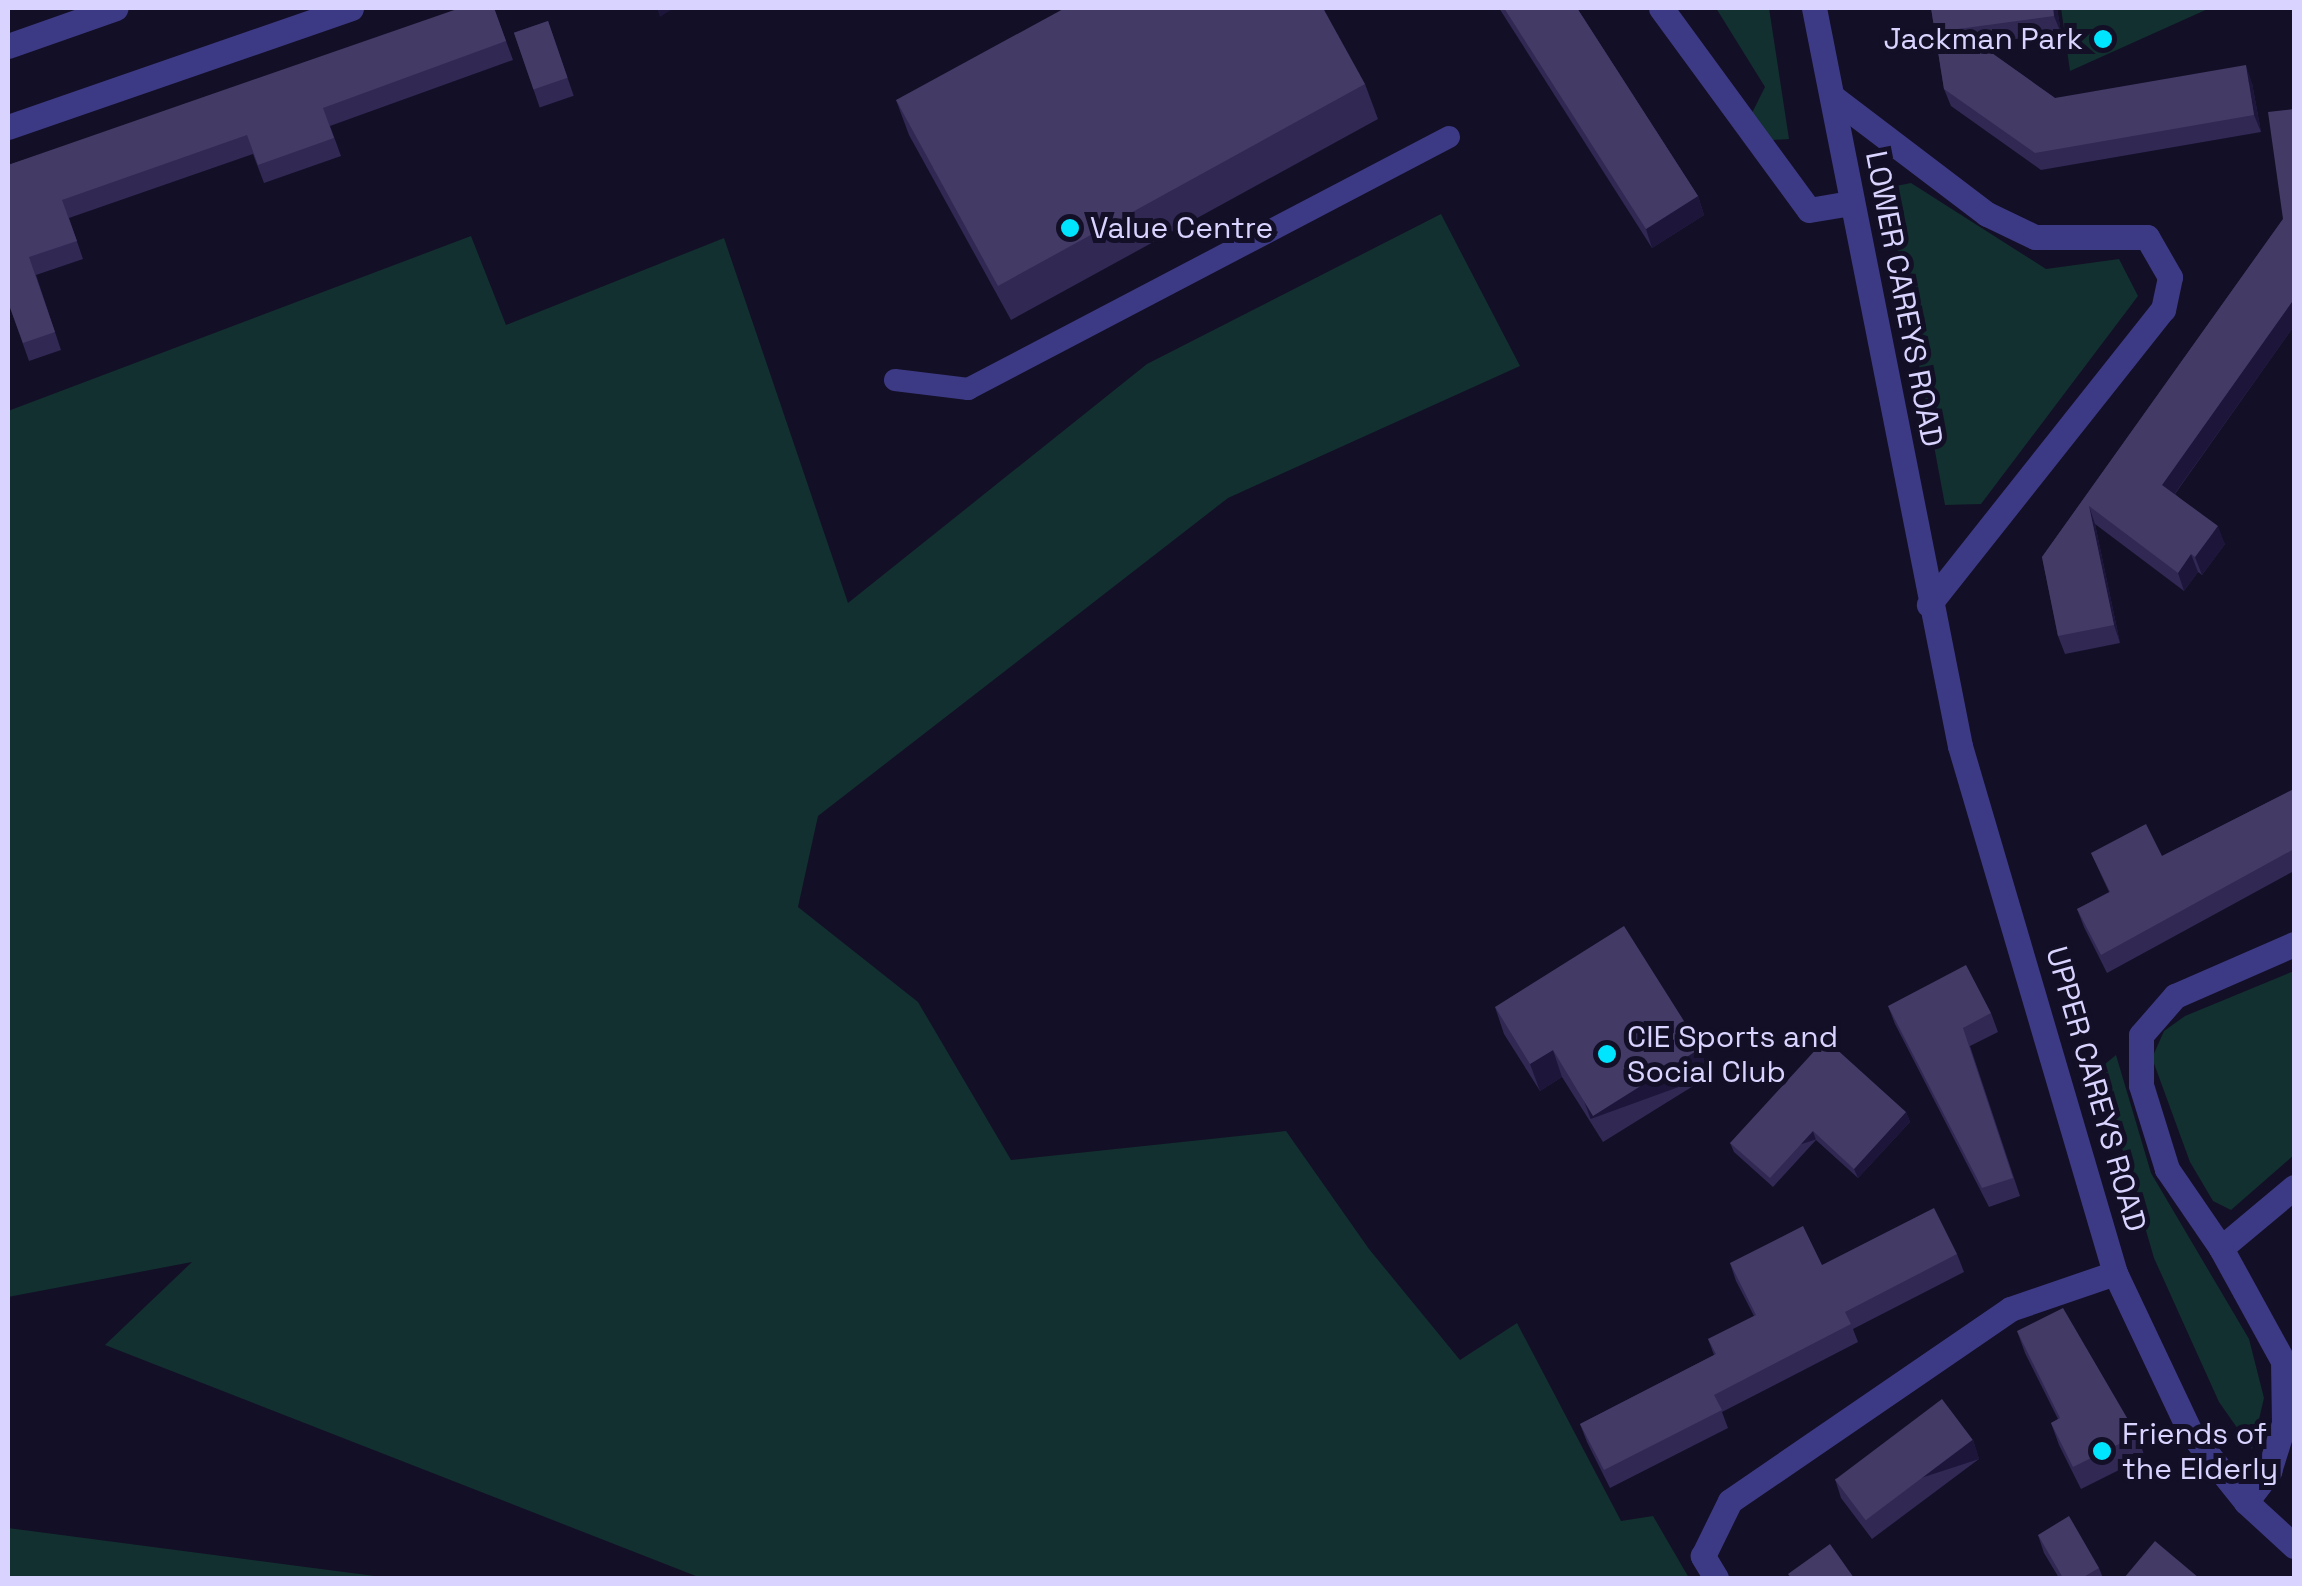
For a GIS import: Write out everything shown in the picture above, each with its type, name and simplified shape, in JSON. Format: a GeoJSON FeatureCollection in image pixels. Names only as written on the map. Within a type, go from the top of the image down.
{"type":"FeatureCollection","features":[{"type":"Feature","properties":{"kind":"street"},"geometry":{"type":"LineString","coordinates":[[8,46],[116,8]]}},
{"type":"Feature","properties":{"kind":"street"},"geometry":{"type":"LineString","coordinates":[[8,127],[351,8]]}},
{"type":"Feature","properties":{"kind":"street"},"geometry":{"type":"LineString","coordinates":[[1660,8],[1809,210],[1851,203]]}},
{"type":"Feature","properties":{"kind":"street","name":"LOWER CAREYS ROAD"},"geometry":{"type":"LineString","coordinates":[[1814,8],[1929,604]]}},
{"type":"Feature","properties":{"kind":"street"},"geometry":{"type":"LineString","coordinates":[[1834,98],[1987,214],[2035,237],[2147,237],[2170,277],[2162,309],[1929,604]]}},
{"type":"Feature","properties":{"kind":"street","name":"UPPER CAREYS ROAD"},"geometry":{"type":"LineString","coordinates":[[1929,604],[1960,746],[2115,1273],[2190,1432],[2246,1502],[2294,1546]]}},
{"type":"Feature","properties":{"kind":"street"},"geometry":{"type":"LineString","coordinates":[[2246,1502],[2269,1471],[2284,1423],[2283,1361],[2221,1248],[2167,1170],[2142,1086],[2141,1035],[2175,996],[2294,944]]}},
{"type":"Feature","properties":{"kind":"street"},"geometry":{"type":"LineString","coordinates":[[2221,1248],[2294,1187]]}},
{"type":"Feature","properties":{"kind":"street"},"geometry":{"type":"LineString","coordinates":[[1716,1578],[1703,1556],[1730,1501],[2010,1309],[2115,1273]]}},
{"type":"Feature","properties":{"kind":"lane"},"geometry":{"type":"LineString","coordinates":[[895,380],[968,390],[1449,137]]}},
{"type":"Feature","properties":{"kind":"green space"},"geometry":{"type":"Polygon","coordinates":[[[1716,8],[1769,8],[1789,139],[1758,141],[1747,123],[1765,87],[1716,8]]]}},
{"type":"Feature","properties":{"kind":"green space","name":"Jackman Park"},"geometry":{"type":"Polygon","coordinates":[[[2061,8],[2210,8],[2070,71],[2061,8]]]}},
{"type":"Feature","properties":{"kind":"green space"},"geometry":{"type":"Polygon","coordinates":[[[1911,183],[2046,269],[2119,259],[2138,296],[1981,504],[1945,505],[1886,188],[1911,183]]]}},
{"type":"Feature","properties":{"kind":"green space"},"geometry":{"type":"Polygon","coordinates":[[[1441,214],[1520,366],[1228,498],[818,816],[798,907],[918,1002],[1011,1160],[1286,1131],[1369,1249],[1460,1360],[1517,1323],[1621,1521],[1653,1516],[1689,1578],[701,1578],[105,1345],[192,1262],[8,1297],[8,411],[471,236],[506,325],[724,238],[848,603],[1147,364],[1441,214]]]}},
{"type":"Feature","properties":{"kind":"green space"},"geometry":{"type":"Polygon","coordinates":[[[2294,971],[2294,1155],[2231,1210],[2213,1201],[2190,1162],[2152,1058],[2164,1031],[2185,1016],[2294,971]]]}},
{"type":"Feature","properties":{"kind":"green space"},"geometry":{"type":"Polygon","coordinates":[[[2116,1055],[2151,1173],[2249,1339],[2264,1398],[2252,1449],[2219,1402],[2154,1258],[2099,1069],[2116,1055]]]}},
{"type":"Feature","properties":{"kind":"green space"},"geometry":{"type":"Polygon","coordinates":[[[8,1528],[390,1578],[8,1578],[8,1528]]]}},
{"type":"Feature","properties":{"kind":"building"},"geometry":{"type":"Polygon","coordinates":[[[460,8],[494,8],[506,41],[323,108],[334,138],[258,165],[247,135],[62,200],[77,241],[29,257],[55,332],[23,343],[8,302],[8,165],[460,8]]]}},
{"type":"Feature","properties":{"kind":"building","name":"Value Centre"},"geometry":{"type":"Polygon","coordinates":[[[1065,8],[1323,8],[1365,84],[998,286],[896,100],[1065,8]]]}},
{"type":"Feature","properties":{"kind":"building"},"geometry":{"type":"Polygon","coordinates":[[[1504,8],[1577,8],[1698,196],[1646,229],[1504,8]]]}},
{"type":"Feature","properties":{"kind":"building"},"geometry":{"type":"Polygon","coordinates":[[[1931,8],[2053,8],[2054,16],[1958,29],[2055,98],[2246,65],[2254,115],[2035,153],[1944,89],[1931,8]]]}},
{"type":"Feature","properties":{"kind":"building"},"geometry":{"type":"Polygon","coordinates":[[[548,21],[568,78],[533,89],[514,33],[548,21]]]}},
{"type":"Feature","properties":{"kind":"building"},"geometry":{"type":"Polygon","coordinates":[[[2294,109],[2294,299],[2162,485],[2218,526],[2178,573],[2089,506],[2114,625],[2058,636],[2042,557],[2283,219],[2268,112],[2294,109]]]}},
{"type":"Feature","properties":{"kind":"building"},"geometry":{"type":"Polygon","coordinates":[[[2294,789],[2294,849],[2101,955],[2077,909],[2110,892],[2091,853],[2146,824],[2162,856],[2294,789]]]}},
{"type":"Feature","properties":{"kind":"building","name":"CIE Sports and Social Club"},"geometry":{"type":"Polygon","coordinates":[[[1624,926],[1701,1048],[1593,1116],[1553,1050],[1530,1064],[1495,1007],[1624,926]]]}},
{"type":"Feature","properties":{"kind":"building"},"geometry":{"type":"Polygon","coordinates":[[[1966,965],[1991,1013],[1963,1028],[2013,1178],[1982,1188],[1888,1006],[1966,965]]]}},
{"type":"Feature","properties":{"kind":"building"},"geometry":{"type":"Polygon","coordinates":[[[1819,1046],[1833,1046],[1906,1112],[1854,1169],[1813,1131],[1770,1178],[1730,1143],[1819,1046]]]}},
{"type":"Feature","properties":{"kind":"building"},"geometry":{"type":"Polygon","coordinates":[[[1934,1208],[1957,1254],[1845,1312],[1851,1324],[1714,1395],[1722,1410],[1604,1470],[1580,1424],[1716,1354],[1708,1339],[1756,1315],[1730,1263],[1803,1226],[1822,1265],[1934,1208]]]}},
{"type":"Feature","properties":{"kind":"building"},"geometry":{"type":"Polygon","coordinates":[[[2063,1308],[2137,1435],[2073,1467],[2051,1423],[2060,1418],[2017,1331],[2063,1308]]]}},
{"type":"Feature","properties":{"kind":"building"},"geometry":{"type":"Polygon","coordinates":[[[1942,1399],[1973,1440],[1866,1520],[1835,1480],[1942,1399]]]}},
{"type":"Feature","properties":{"kind":"building"},"geometry":{"type":"Polygon","coordinates":[[[2069,1516],[2099,1568],[2082,1578],[2063,1578],[2038,1535],[2069,1516]]]}},
{"type":"Feature","properties":{"kind":"building"},"geometry":{"type":"Polygon","coordinates":[[[2155,1541],[2199,1578],[2124,1578],[2155,1541]]]}},
{"type":"Feature","properties":{"kind":"building"},"geometry":{"type":"Polygon","coordinates":[[[1830,1544],[1854,1578],[1791,1578],[1788,1574],[1830,1544]]]}},
{"type":"Feature","properties":{"kind":"place","name":"Jackman Park"},"geometry":{"type":"Point","coordinates":[2103,39]}},
{"type":"Feature","properties":{"kind":"place","name":"Value Centre"},"geometry":{"type":"Point","coordinates":[1070,228]}},
{"type":"Feature","properties":{"kind":"place","name":"CIE Sports and Social Club"},"geometry":{"type":"Point","coordinates":[1607,1054]}},
{"type":"Feature","properties":{"kind":"place","name":"Friends of the Elderly"},"geometry":{"type":"Point","coordinates":[2102,1451]}}]}
